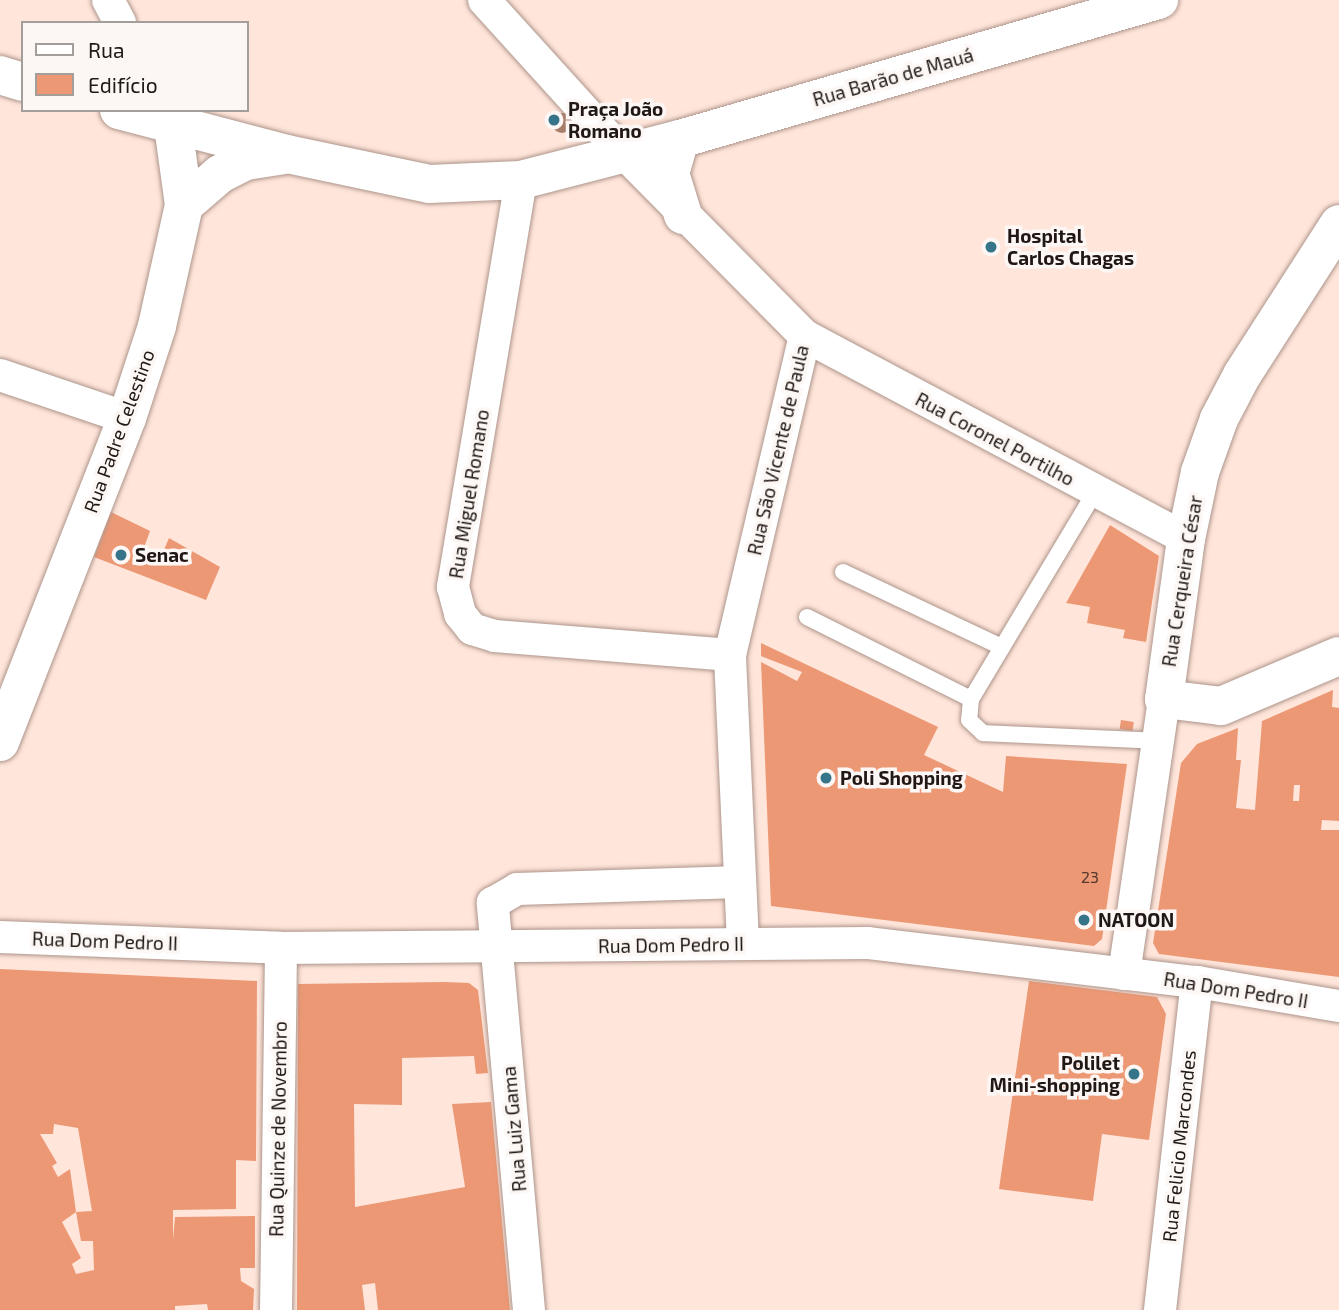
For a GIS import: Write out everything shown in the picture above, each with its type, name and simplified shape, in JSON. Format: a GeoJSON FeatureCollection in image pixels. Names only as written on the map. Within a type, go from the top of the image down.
{"type":"FeatureCollection","features":[{"type":"Feature","properties":{"kind":"street"},"geometry":{"type":"LineString","coordinates":[[108,0],[119,21]]}},
{"type":"Feature","properties":{"kind":"street","name":"Rua São Vicente de Paula"},"geometry":{"type":"LineString","coordinates":[[484,0],[683,215],[806,336],[730,655],[743,943]]}},
{"type":"Feature","properties":{"kind":"street","name":"Rua Barão de Mauá"},"geometry":{"type":"LineString","coordinates":[[626,154],[1159,0]]}},
{"type":"Feature","properties":{"kind":"street"},"geometry":{"type":"LineString","coordinates":[[0,75],[21,81]]}},
{"type":"Feature","properties":{"kind":"street"},"geometry":{"type":"LineString","coordinates":[[132,112],[169,118],[287,155],[429,184],[521,180],[626,154]]}},
{"type":"Feature","properties":{"kind":"street","name":"Rua Padre Celestino"},"geometry":{"type":"LineString","coordinates":[[0,743],[127,418],[157,327],[184,205],[169,118]]}},
{"type":"Feature","properties":{"kind":"street"},"geometry":{"type":"LineString","coordinates":[[681,139],[670,173],[683,215]]}},
{"type":"Feature","properties":{"kind":"street"},"geometry":{"type":"LineString","coordinates":[[184,205],[220,174],[246,161],[287,155]]}},
{"type":"Feature","properties":{"kind":"street","name":"Rua Miguel Romano"},"geometry":{"type":"LineString","coordinates":[[521,180],[453,587],[460,614],[472,629],[495,636],[730,655]]}},
{"type":"Feature","properties":{"kind":"street","name":"Rua Cerqueira César"},"geometry":{"type":"LineString","coordinates":[[1124,974],[1186,539],[1200,472],[1219,419],[1241,375],[1339,223]]}},
{"type":"Feature","properties":{"kind":"street","name":"Rua Coronel Portilho"},"geometry":{"type":"LineString","coordinates":[[806,336],[1186,539]]}},
{"type":"Feature","properties":{"kind":"street"},"geometry":{"type":"LineString","coordinates":[[0,376],[127,418]]}},
{"type":"Feature","properties":{"kind":"street"},"geometry":{"type":"LineString","coordinates":[[1164,699],[1221,706],[1339,656]]}},
{"type":"Feature","properties":{"kind":"street","name":"Rua Luiz Gama"},"geometry":{"type":"LineString","coordinates":[[529,1310],[493,903],[517,889],[740,882]]}},
{"type":"Feature","properties":{"kind":"street","name":"Rua Dom Pedro II"},"geometry":{"type":"LineString","coordinates":[[0,937],[281,948],[867,943],[1197,982],[1339,1006]]}},
{"type":"Feature","properties":{"kind":"street","name":"Rua Quinze de Novembro"},"geometry":{"type":"LineString","coordinates":[[276,1310],[281,948]]}},
{"type":"Feature","properties":{"kind":"street","name":"Rua Felicio Marcondes"},"geometry":{"type":"LineString","coordinates":[[1160,1310],[1197,982]]}},
{"type":"Feature","properties":{"kind":"lane"},"geometry":{"type":"LineString","coordinates":[[1095,492],[971,699],[969,720],[983,733],[1159,741]]}},
{"type":"Feature","properties":{"kind":"lane"},"geometry":{"type":"LineString","coordinates":[[843,572],[1002,647]]}},
{"type":"Feature","properties":{"kind":"lane"},"geometry":{"type":"LineString","coordinates":[[807,617],[971,699]]}},
{"type":"Feature","properties":{"kind":"building","name":"Senac"},"geometry":{"type":"Polygon","coordinates":[[[111,512],[150,531],[142,553],[160,559],[169,538],[220,567],[206,600],[94,557],[111,512]]]}},
{"type":"Feature","properties":{"kind":"building"},"geometry":{"type":"Polygon","coordinates":[[[1110,525],[1159,556],[1146,642],[1123,638],[1125,630],[1087,623],[1090,607],[1066,603],[1110,525]]]}},
{"type":"Feature","properties":{"kind":"building"},"geometry":{"type":"Polygon","coordinates":[[[761,643],[938,727],[924,755],[1003,792],[1006,756],[1127,764],[1102,939],[1094,946],[771,906],[761,662],[797,681],[802,672],[761,656],[761,643]]]}},
{"type":"Feature","properties":{"kind":"building"},"geometry":{"type":"Polygon","coordinates":[[[1333,690],[1332,707],[1339,708],[1339,821],[1322,820],[1321,830],[1339,830],[1339,977],[1159,954],[1153,943],[1181,763],[1197,744],[1238,728],[1236,760],[1241,760],[1236,808],[1255,810],[1262,721],[1333,690]],[[1294,785],[1293,801],[1299,801],[1300,785],[1294,785]]]}},
{"type":"Feature","properties":{"kind":"building"},"geometry":{"type":"Polygon","coordinates":[[[1121,720],[1134,722],[1132,731],[1120,729],[1121,720]]]}},
{"type":"Feature","properties":{"kind":"building"},"geometry":{"type":"Polygon","coordinates":[[[0,969],[257,981],[256,1161],[236,1160],[236,1209],[173,1210],[173,1240],[175,1217],[255,1216],[255,1268],[240,1268],[241,1281],[254,1289],[253,1310],[208,1310],[207,1304],[175,1306],[175,1310],[0,1310],[0,969]],[[54,1124],[53,1134],[40,1134],[57,1163],[52,1166],[58,1177],[70,1169],[76,1212],[92,1211],[78,1128],[54,1124]],[[76,1212],[62,1222],[81,1258],[72,1264],[76,1274],[94,1270],[93,1241],[81,1241],[76,1212]]]}},
{"type":"Feature","properties":{"kind":"building"},"geometry":{"type":"Polygon","coordinates":[[[1029,981],[1157,997],[1166,1014],[1149,1140],[1102,1134],[1093,1201],[999,1189],[1029,981]]]}},
{"type":"Feature","properties":{"kind":"building"},"geometry":{"type":"Polygon","coordinates":[[[469,983],[478,990],[488,1073],[476,1074],[474,1056],[402,1058],[402,1105],[354,1104],[355,1207],[465,1187],[452,1104],[491,1102],[510,1310],[378,1310],[375,1283],[362,1285],[365,1310],[297,1310],[298,984],[469,983]]]}},
{"type":"Feature","properties":{"kind":"place","name":"Praça João Romano"},"geometry":{"type":"Point","coordinates":[554,120]}},
{"type":"Feature","properties":{"kind":"place","name":"Hospital Carlos Chagas"},"geometry":{"type":"Point","coordinates":[991,247]}},
{"type":"Feature","properties":{"kind":"place","name":"Senac"},"geometry":{"type":"Point","coordinates":[121,555]}},
{"type":"Feature","properties":{"kind":"place","name":"Poli Shopping"},"geometry":{"type":"Point","coordinates":[826,778]}},
{"type":"Feature","properties":{"kind":"place","name":"NATOON"},"geometry":{"type":"Point","coordinates":[1084,920]}},
{"type":"Feature","properties":{"kind":"place","name":"Polilet Mini-shopping"},"geometry":{"type":"Point","coordinates":[1134,1074]}}]}
